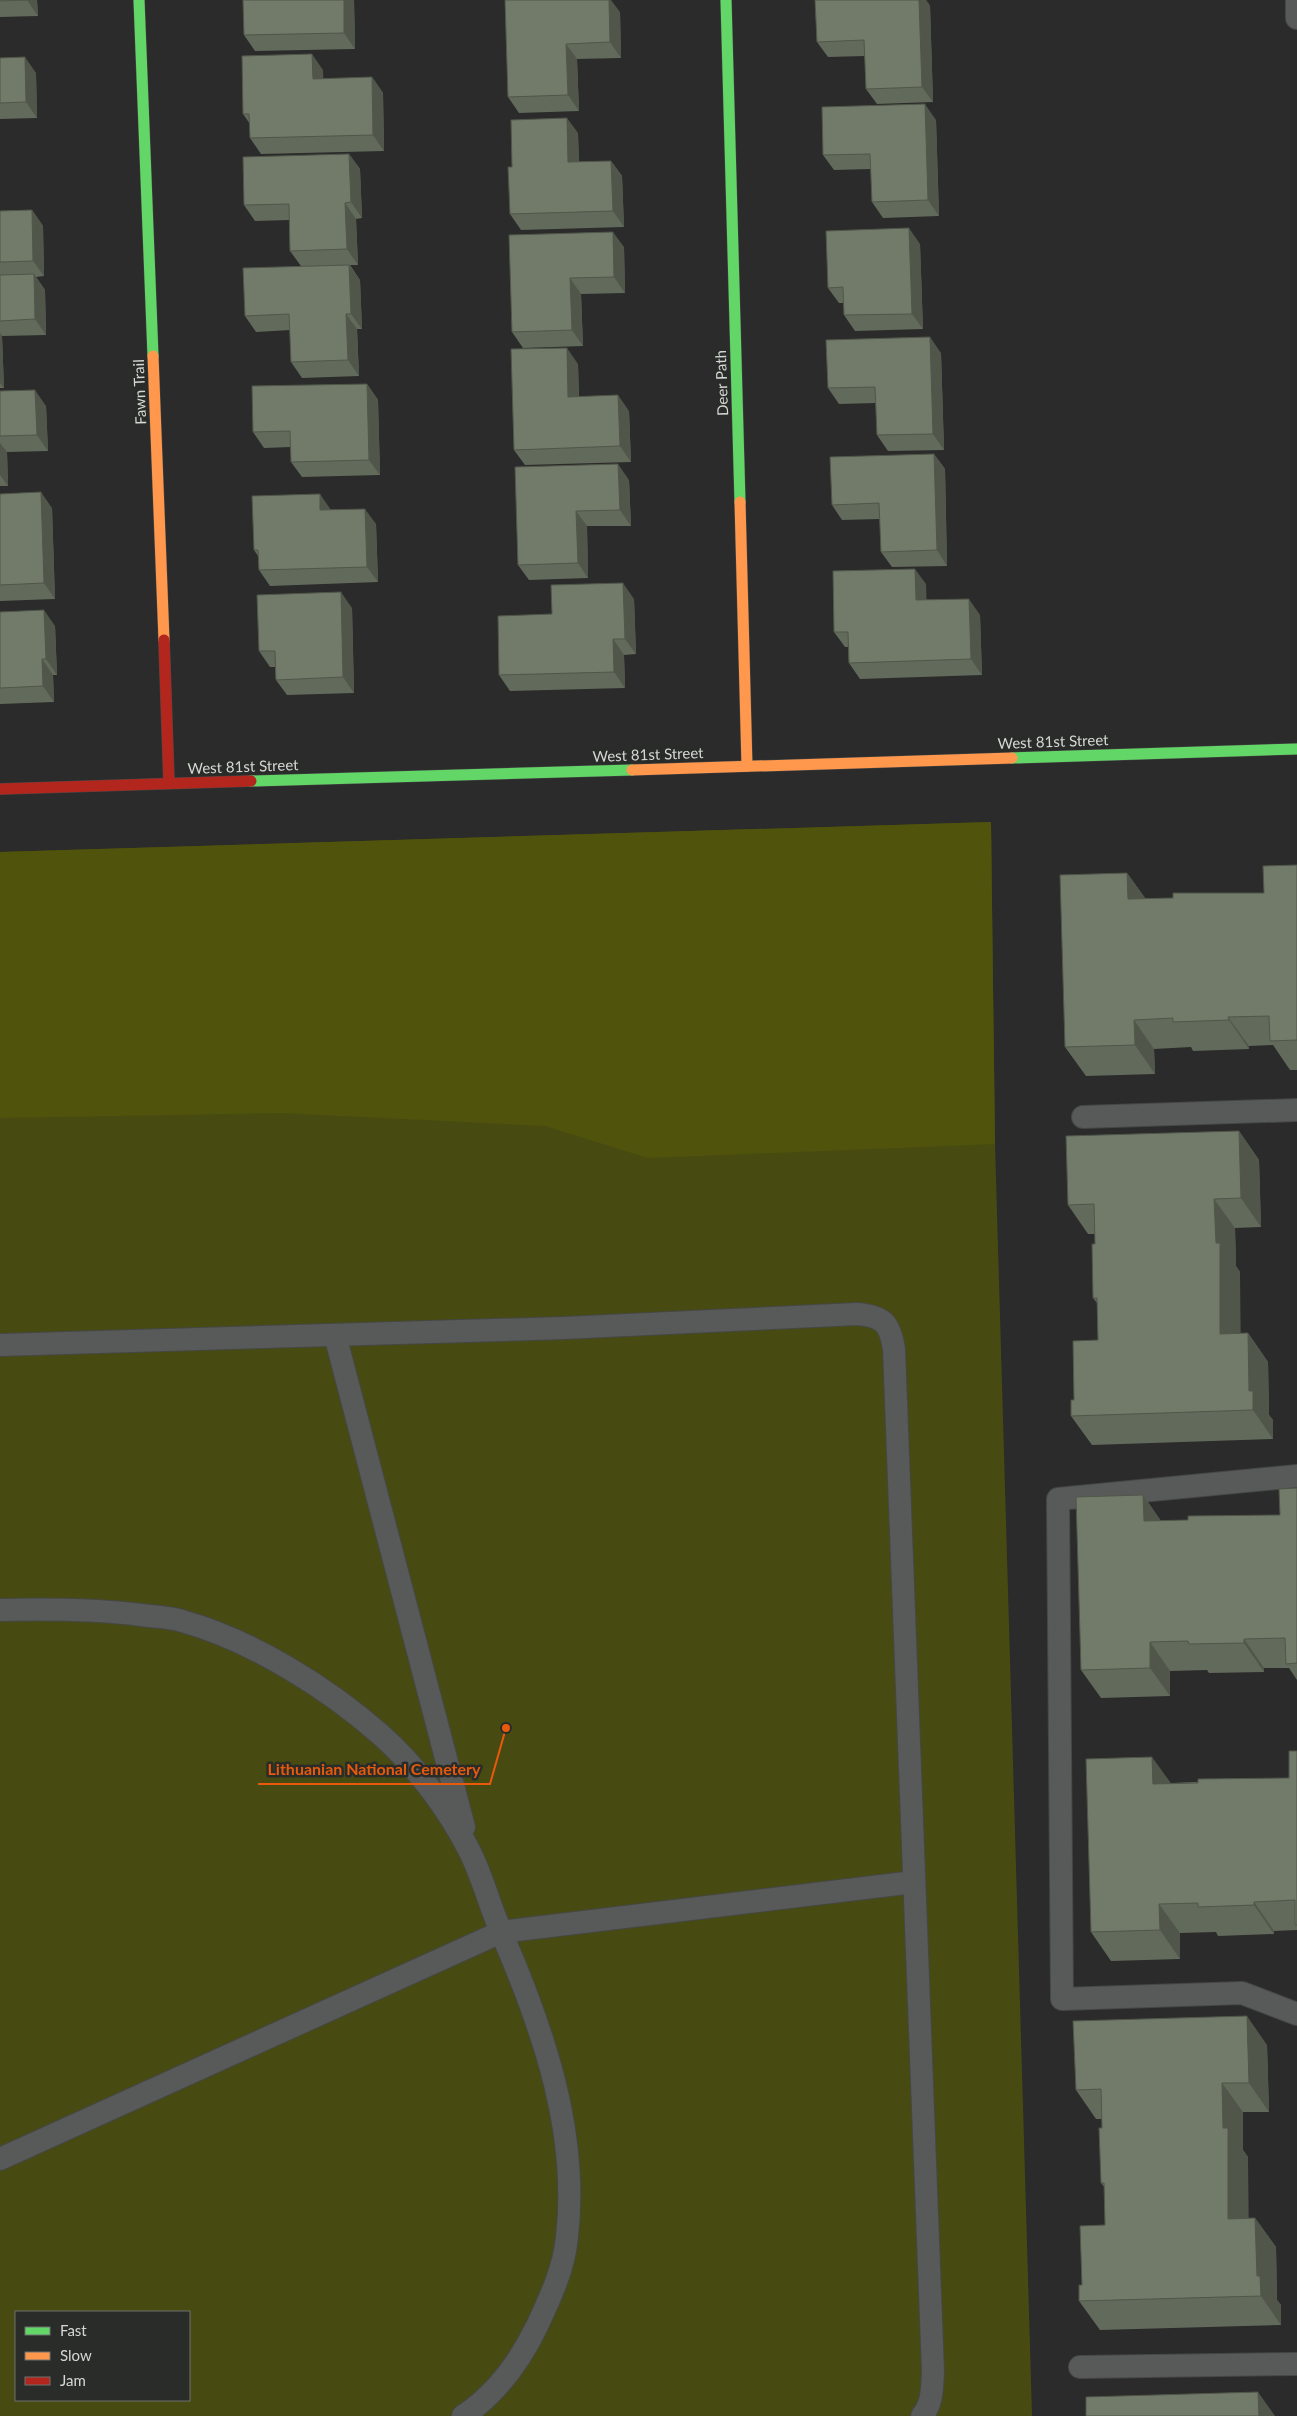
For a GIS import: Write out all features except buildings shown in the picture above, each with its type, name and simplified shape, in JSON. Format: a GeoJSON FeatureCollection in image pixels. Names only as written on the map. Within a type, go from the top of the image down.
{"type":"FeatureCollection","features":[{"type":"Feature","properties":{"kind":"street","name":"Fawn Trail"},"geometry":{"type":"LineString","coordinates":[[139,0],[169,783]]}},
{"type":"Feature","properties":{"kind":"street","name":"Deer Path"},"geometry":{"type":"LineString","coordinates":[[726,0],[747,766]]}},
{"type":"Feature","properties":{"kind":"street","name":"West 81st Street"},"geometry":{"type":"LineString","coordinates":[[0,789],[1297,749]]}},
{"type":"Feature","properties":{"kind":"lane"},"geometry":{"type":"LineString","coordinates":[[1297,0],[1297,18]]}},
{"type":"Feature","properties":{"kind":"lane"},"geometry":{"type":"LineString","coordinates":[[1083,1117],[1297,1110]]}},
{"type":"Feature","properties":{"kind":"lane"},"geometry":{"type":"LineString","coordinates":[[0,1345],[564,1328],[857,1314],[871,1315],[884,1322],[891,1332],[894,1349],[933,2371],[932,2395],[927,2411],[922,2416]]}},
{"type":"Feature","properties":{"kind":"lane"},"geometry":{"type":"LineString","coordinates":[[335,1335],[470,1852],[527,1992],[547,2054],[561,2107],[568,2175],[567,2238],[555,2287],[532,2337],[503,2381],[463,2416]]}},
{"type":"Feature","properties":{"kind":"lane"},"geometry":{"type":"LineString","coordinates":[[1297,1476],[1058,1499],[1062,1999],[1242,1993],[1297,2014]]}},
{"type":"Feature","properties":{"kind":"lane"},"geometry":{"type":"LineString","coordinates":[[0,1610],[98,1610],[181,1620],[251,1647],[322,1689],[382,1736],[436,1794],[470,1852]]}},
{"type":"Feature","properties":{"kind":"lane"},"geometry":{"type":"LineString","coordinates":[[0,2159],[501,1932],[914,1882]]}},
{"type":"Feature","properties":{"kind":"lane"},"geometry":{"type":"LineString","coordinates":[[1080,2367],[1297,2364]]}},
{"type":"Feature","properties":{"kind":"shaded area"},"geometry":{"type":"Polygon","coordinates":[[[991,822],[995,1144],[1032,2416],[0,2416],[0,852],[991,822]]]}},
{"type":"Feature","properties":{"kind":"shaded area"},"geometry":{"type":"Polygon","coordinates":[[[991,822],[995,1144],[648,1158],[545,1126],[281,1113],[0,1118],[0,852],[991,822]]]}},
{"type":"Feature","properties":{"kind":"traffic: fast"},"geometry":{"type":"LineString","coordinates":[[139,0],[153,356]]}},
{"type":"Feature","properties":{"kind":"traffic: fast"},"geometry":{"type":"LineString","coordinates":[[726,0],[740,502]]}},
{"type":"Feature","properties":{"kind":"traffic: fast"},"geometry":{"type":"LineString","coordinates":[[1012,758],[1297,749]]}},
{"type":"Feature","properties":{"kind":"traffic: fast"},"geometry":{"type":"LineString","coordinates":[[251,781],[632,770]]}},
{"type":"Feature","properties":{"kind":"traffic: slow"},"geometry":{"type":"LineString","coordinates":[[153,356],[164,640]]}},
{"type":"Feature","properties":{"kind":"traffic: slow"},"geometry":{"type":"LineString","coordinates":[[740,502],[747,766]]}},
{"type":"Feature","properties":{"kind":"traffic: slow"},"geometry":{"type":"LineString","coordinates":[[632,770],[1012,758]]}},
{"type":"Feature","properties":{"kind":"traffic: jam"},"geometry":{"type":"LineString","coordinates":[[164,640],[169,783]]}},
{"type":"Feature","properties":{"kind":"traffic: jam"},"geometry":{"type":"LineString","coordinates":[[0,789],[251,781]]}},
{"type":"Feature","properties":{"kind":"place","name":"Lithuanian National Cemetery"},"geometry":{"type":"Point","coordinates":[506,1728]}}]}
